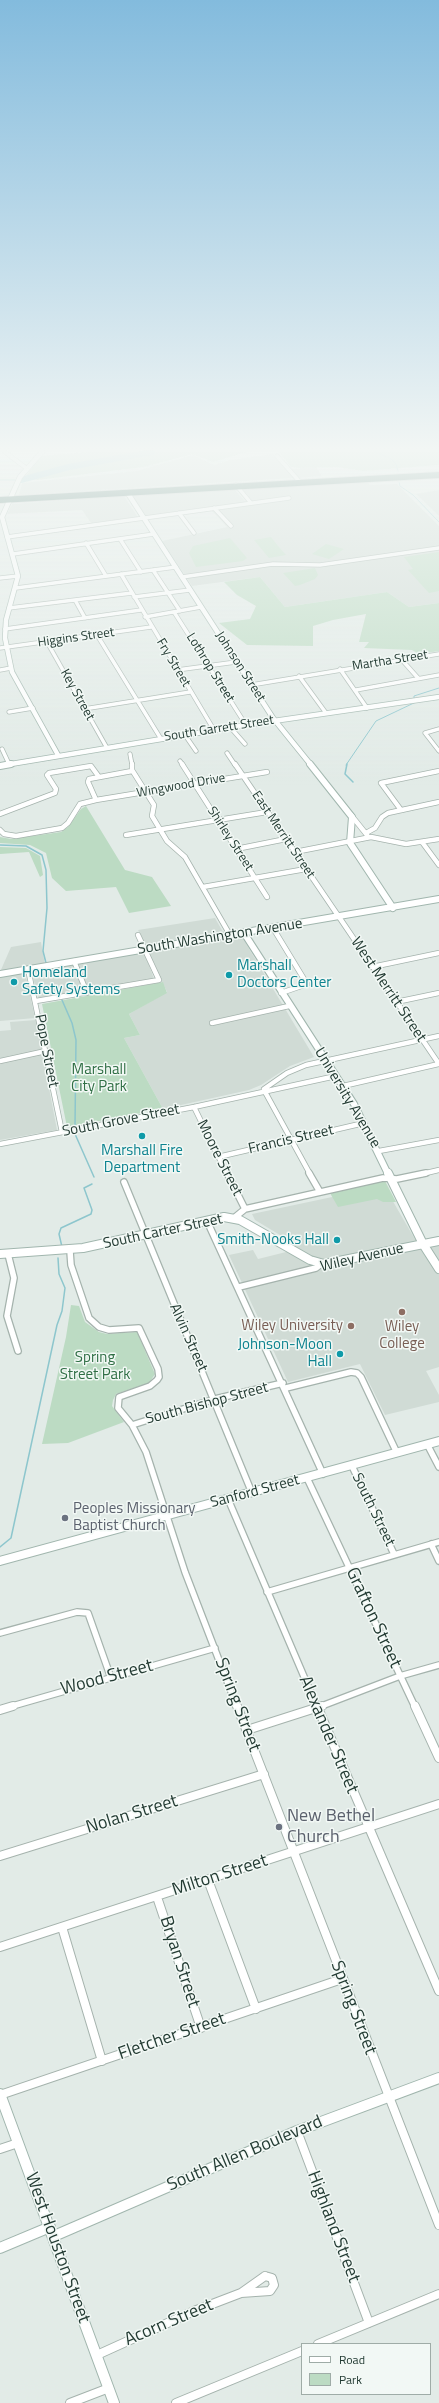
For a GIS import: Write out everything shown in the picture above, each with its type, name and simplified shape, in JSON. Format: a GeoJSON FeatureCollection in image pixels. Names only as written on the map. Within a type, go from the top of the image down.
{"type":"FeatureCollection","features":[{"type":"Feature","properties":{"kind":"street"},"geometry":{"type":"LineString","coordinates":[[15,564],[18,576],[16,588],[9,608],[3,648],[11,668],[58,755]]}},
{"type":"Feature","properties":{"kind":"street"},"geometry":{"type":"LineString","coordinates":[[99,564],[106,576]]}},
{"type":"Feature","properties":{"kind":"street"},"geometry":{"type":"LineString","coordinates":[[136,564],[141,572]]}},
{"type":"Feature","properties":{"kind":"street","name":"Johnson Street"},"geometry":{"type":"LineString","coordinates":[[174,564],[236,662],[275,720],[369,838]]}},
{"type":"Feature","properties":{"kind":"street"},"geometry":{"type":"LineString","coordinates":[[182,577],[272,564]]}},
{"type":"Feature","properties":{"kind":"street"},"geometry":{"type":"LineString","coordinates":[[279,564],[323,564]]}},
{"type":"Feature","properties":{"kind":"street"},"geometry":{"type":"LineString","coordinates":[[16,588],[176,567]]}},
{"type":"Feature","properties":{"kind":"street"},"geometry":{"type":"LineString","coordinates":[[153,570],[180,611]]}},
{"type":"Feature","properties":{"kind":"street","name":"Fry Street"},"geometry":{"type":"LineString","coordinates":[[121,574],[145,617],[214,730]]}},
{"type":"Feature","properties":{"kind":"street"},"geometry":{"type":"LineString","coordinates":[[0,578],[18,576]]}},
{"type":"Feature","properties":{"kind":"street"},"geometry":{"type":"LineString","coordinates":[[134,597],[190,590]]}},
{"type":"Feature","properties":{"kind":"street"},"geometry":{"type":"LineString","coordinates":[[9,608],[132,592]]}},
{"type":"Feature","properties":{"kind":"street"},"geometry":{"type":"LineString","coordinates":[[75,600],[85,618]]}},
{"type":"Feature","properties":{"kind":"street"},"geometry":{"type":"LineString","coordinates":[[145,617],[201,607]]}},
{"type":"Feature","properties":{"kind":"street"},"geometry":{"type":"LineString","coordinates":[[5,629],[141,610]]}},
{"type":"Feature","properties":{"kind":"street","name":"Lothrop Street"},"geometry":{"type":"LineString","coordinates":[[174,612],[246,725]]}},
{"type":"Feature","properties":{"kind":"street","name":"Higgins Street"},"geometry":{"type":"LineString","coordinates":[[3,648],[151,627]]}},
{"type":"Feature","properties":{"kind":"street"},"geometry":{"type":"LineString","coordinates":[[97,635],[161,739]]}},
{"type":"Feature","properties":{"kind":"street","name":"Key Street"},"geometry":{"type":"LineString","coordinates":[[47,642],[107,748]]}},
{"type":"Feature","properties":{"kind":"street","name":"Martha Street"},"geometry":{"type":"LineString","coordinates":[[251,685],[340,669],[439,654]]}},
{"type":"Feature","properties":{"kind":"street"},"geometry":{"type":"LineString","coordinates":[[402,660],[418,678]]}},
{"type":"Feature","properties":{"kind":"street"},"geometry":{"type":"LineString","coordinates":[[177,670],[236,662]]}},
{"type":"Feature","properties":{"kind":"street"},"geometry":{"type":"LineString","coordinates":[[0,670],[11,668]]}},
{"type":"Feature","properties":{"kind":"street","name":"Martha Street"},"geometry":{"type":"LineString","coordinates":[[340,669],[368,708]]}},
{"type":"Feature","properties":{"kind":"street"},"geometry":{"type":"LineString","coordinates":[[356,690],[439,674]]}},
{"type":"Feature","properties":{"kind":"street"},"geometry":{"type":"LineString","coordinates":[[299,676],[326,713]]}},
{"type":"Feature","properties":{"kind":"street"},"geometry":{"type":"LineString","coordinates":[[84,709],[190,692]]}},
{"type":"Feature","properties":{"kind":"street","name":"South Garrett Street"},"geometry":{"type":"LineString","coordinates":[[0,766],[230,727],[439,697]]}},
{"type":"Feature","properties":{"kind":"street"},"geometry":{"type":"LineString","coordinates":[[9,712],[33,708]]}},
{"type":"Feature","properties":{"kind":"street"},"geometry":{"type":"LineString","coordinates":[[230,727],[244,744]]}},
{"type":"Feature","properties":{"kind":"street"},"geometry":{"type":"LineString","coordinates":[[439,729],[425,732],[439,752]]}},
{"type":"Feature","properties":{"kind":"street"},"geometry":{"type":"LineString","coordinates":[[185,735],[196,751]]}},
{"type":"Feature","properties":{"kind":"street"},"geometry":{"type":"LineString","coordinates":[[2,749],[9,764]]}},
{"type":"Feature","properties":{"kind":"street","name":"East Merritt Street"},"geometry":{"type":"LineString","coordinates":[[227,753],[338,917]]}},
{"type":"Feature","properties":{"kind":"street"},"geometry":{"type":"LineString","coordinates":[[130,754],[132,758],[132,771],[154,805],[151,814],[159,829],[167,841],[184,857],[230,936]]}},
{"type":"Feature","properties":{"kind":"street","name":"Shirley Street"},"geometry":{"type":"LineString","coordinates":[[180,761],[267,897]]}},
{"type":"Feature","properties":{"kind":"street"},"geometry":{"type":"LineString","coordinates":[[0,814],[55,793],[56,789],[47,775],[49,773],[91,766],[99,776]]}},
{"type":"Feature","properties":{"kind":"street"},"geometry":{"type":"LineString","coordinates":[[401,810],[381,783],[439,770]]}},
{"type":"Feature","properties":{"kind":"street"},"geometry":{"type":"LineString","coordinates":[[96,800],[88,780],[99,776],[132,771]]}},
{"type":"Feature","properties":{"kind":"street","name":"Wingwood Drive"},"geometry":{"type":"LineString","coordinates":[[0,830],[4,834],[16,836],[60,828],[68,823],[80,804],[96,800],[267,772]]}},
{"type":"Feature","properties":{"kind":"street"},"geometry":{"type":"LineString","coordinates":[[366,833],[375,828],[386,814],[439,802]]}},
{"type":"Feature","properties":{"kind":"street"},"geometry":{"type":"LineString","coordinates":[[126,835],[267,812]]}},
{"type":"Feature","properties":{"kind":"street"},"geometry":{"type":"LineString","coordinates":[[350,814],[353,824],[349,842],[393,908]]}},
{"type":"Feature","properties":{"kind":"street"},"geometry":{"type":"LineString","coordinates":[[295,852],[369,838],[404,844],[439,839]]}},
{"type":"Feature","properties":{"kind":"street"},"geometry":{"type":"LineString","coordinates":[[236,849],[286,839]]}},
{"type":"Feature","properties":{"kind":"street"},"geometry":{"type":"LineString","coordinates":[[422,842],[439,865]]}},
{"type":"Feature","properties":{"kind":"street"},"geometry":{"type":"LineString","coordinates":[[203,888],[306,869]]}},
{"type":"Feature","properties":{"kind":"street","name":"South Washington Avenue"},"geometry":{"type":"LineString","coordinates":[[0,974],[230,936],[439,899]]}},
{"type":"Feature","properties":{"kind":"street","name":"West Merritt Street"},"geometry":{"type":"LineString","coordinates":[[338,917],[439,1064]]}},
{"type":"Feature","properties":{"kind":"street"},"geometry":{"type":"LineString","coordinates":[[273,928],[307,984],[303,988],[281,993]]}},
{"type":"Feature","properties":{"kind":"street","name":"University Avenue"},"geometry":{"type":"LineString","coordinates":[[244,933],[289,1006],[343,1086],[364,1123],[423,1244],[439,1269]]}},
{"type":"Feature","properties":{"kind":"street"},"geometry":{"type":"LineString","coordinates":[[36,1001],[159,980],[138,935]]}},
{"type":"Feature","properties":{"kind":"street"},"geometry":{"type":"LineString","coordinates":[[372,967],[439,953]]}},
{"type":"Feature","properties":{"kind":"street"},"geometry":{"type":"LineString","coordinates":[[74,962],[87,993]]}},
{"type":"Feature","properties":{"kind":"street","name":"Pope Street"},"geometry":{"type":"LineString","coordinates":[[28,969],[36,1001],[62,1132]]}},
{"type":"Feature","properties":{"kind":"street"},"geometry":{"type":"LineString","coordinates":[[396,1002],[439,993]]}},
{"type":"Feature","properties":{"kind":"street"},"geometry":{"type":"LineString","coordinates":[[212,1022],[289,1006]]}},
{"type":"Feature","properties":{"kind":"street"},"geometry":{"type":"LineString","coordinates":[[320,1192],[264,1090],[291,1070],[439,1036]]}},
{"type":"Feature","properties":{"kind":"street"},"geometry":{"type":"LineString","coordinates":[[0,1061],[46,1051]]}},
{"type":"Feature","properties":{"kind":"street"},"geometry":{"type":"LineString","coordinates":[[343,1086],[439,1064]]}},
{"type":"Feature","properties":{"kind":"street","name":"South Grove Street"},"geometry":{"type":"LineString","coordinates":[[0,1144],[194,1106],[336,1076]]}},
{"type":"Feature","properties":{"kind":"street","name":"Moore Street"},"geometry":{"type":"LineString","coordinates":[[194,1106],[245,1209]]}},
{"type":"Feature","properties":{"kind":"street","name":"Francis Street"},"geometry":{"type":"LineString","coordinates":[[218,1157],[364,1123]]}},
{"type":"Feature","properties":{"kind":"street"},"geometry":{"type":"LineString","coordinates":[[378,1151],[439,1140]]}},
{"type":"Feature","properties":{"kind":"street","name":"South Carter Street"},"geometry":{"type":"LineString","coordinates":[[0,1254],[70,1250],[207,1220],[234,1218],[245,1209],[383,1178],[439,1170]]}},
{"type":"Feature","properties":{"kind":"street","name":"Alvin Street"},"geometry":{"type":"LineString","coordinates":[[124,1182],[144,1235],[215,1399],[231,1444],[252,1493]]}},
{"type":"Feature","properties":{"kind":"street","name":"Moore Street"},"geometry":{"type":"LineString","coordinates":[[234,1218],[321,1264]]}},
{"type":"Feature","properties":{"kind":"street"},"geometry":{"type":"LineString","coordinates":[[207,1220],[285,1386],[323,1474]]}},
{"type":"Feature","properties":{"kind":"street","name":"Wiley Avenue"},"geometry":{"type":"LineString","coordinates":[[239,1287],[316,1268],[321,1264],[334,1264],[439,1241]]}},
{"type":"Feature","properties":{"kind":"street","name":"Spring Street"},"geometry":{"type":"LineString","coordinates":[[70,1250],[72,1268],[89,1318],[100,1327],[109,1330],[138,1328],[158,1369],[159,1377],[154,1383],[119,1397],[118,1408],[132,1425],[146,1452],[181,1562],[387,2096],[439,2225]]}},
{"type":"Feature","properties":{"kind":"street"},"geometry":{"type":"LineString","coordinates":[[8,1254],[14,1278],[7,1316],[18,1351]]}},
{"type":"Feature","properties":{"kind":"street","name":"South Bishop Street"},"geometry":{"type":"LineString","coordinates":[[132,1425],[215,1399],[351,1372],[357,1373],[397,1453]]}},
{"type":"Feature","properties":{"kind":"street","name":"Sanford Street"},"geometry":{"type":"LineString","coordinates":[[0,1561],[323,1474],[439,1441]]}},
{"type":"Feature","properties":{"kind":"street"},"geometry":{"type":"LineString","coordinates":[[427,1444],[439,1467]]}},
{"type":"Feature","properties":{"kind":"street","name":"South Street"},"geometry":{"type":"LineString","coordinates":[[352,1466],[394,1554]]}},
{"type":"Feature","properties":{"kind":"street","name":"Grafton Street"},"geometry":{"type":"LineString","coordinates":[[308,1478],[439,1758]]}},
{"type":"Feature","properties":{"kind":"street","name":"Alexander Street"},"geometry":{"type":"LineString","coordinates":[[228,1499],[367,1827],[439,1992]]}},
{"type":"Feature","properties":{"kind":"street"},"geometry":{"type":"LineString","coordinates":[[268,1592],[439,1542]]}},
{"type":"Feature","properties":{"kind":"street"},"geometry":{"type":"LineString","coordinates":[[431,1544],[439,1561]]}},
{"type":"Feature","properties":{"kind":"street"},"geometry":{"type":"LineString","coordinates":[[0,1633],[84,1612],[90,1616],[111,1678]]}},
{"type":"Feature","properties":{"kind":"street","name":"Wood Street"},"geometry":{"type":"LineString","coordinates":[[0,1710],[215,1648]]}},
{"type":"Feature","properties":{"kind":"street"},"geometry":{"type":"LineString","coordinates":[[247,1730],[317,1708],[400,1676],[439,1666]]}},
{"type":"Feature","properties":{"kind":"street","name":"Nolan Street"},"geometry":{"type":"LineString","coordinates":[[0,1856],[264,1774]]}},
{"type":"Feature","properties":{"kind":"street","name":"Milton Street"},"geometry":{"type":"LineString","coordinates":[[0,1947],[439,1804]]}},
{"type":"Feature","properties":{"kind":"street"},"geometry":{"type":"LineString","coordinates":[[208,1880],[256,2009]]}},
{"type":"Feature","properties":{"kind":"street","name":"Bryan Street"},"geometry":{"type":"LineString","coordinates":[[157,1897],[201,2028]]}},
{"type":"Feature","properties":{"kind":"street"},"geometry":{"type":"LineString","coordinates":[[62,1927],[102,2061]]}},
{"type":"Feature","properties":{"kind":"street","name":"Fletcher Street"},"geometry":{"type":"LineString","coordinates":[[0,2094],[201,2028],[342,1979]]}},
{"type":"Feature","properties":{"kind":"street","name":"South Allen Boulevard"},"geometry":{"type":"LineString","coordinates":[[0,2248],[52,2231],[296,2131],[439,2078]]}},
{"type":"Feature","properties":{"kind":"street","name":"West Houston Street"},"geometry":{"type":"LineString","coordinates":[[0,2094],[52,2231],[114,2403]]}},
{"type":"Feature","properties":{"kind":"street","name":"Highland Street"},"geometry":{"type":"LineString","coordinates":[[296,2131],[369,2323]]}},
{"type":"Feature","properties":{"kind":"street"},"geometry":{"type":"LineString","coordinates":[[0,2149],[18,2143]]}},
{"type":"Feature","properties":{"kind":"street","name":"Acorn Street"},"geometry":{"type":"LineString","coordinates":[[97,2355],[194,2311],[241,2293]]}},
{"type":"Feature","properties":{"kind":"street"},"geometry":{"type":"LineString","coordinates":[[320,2343],[439,2294]]}},
{"type":"Feature","properties":{"kind":"street"},"geometry":{"type":"LineString","coordinates":[[176,2403],[301,2351]]}},
{"type":"Feature","properties":{"kind":"street"},"geometry":{"type":"LineString","coordinates":[[70,2403],[109,2388]]}},
{"type":"Feature","properties":{"kind":"shaded area"},"geometry":{"type":"Polygon","coordinates":[[[177,564],[439,564],[439,603],[409,607],[387,592],[285,607],[260,577],[192,586],[177,564]]]}},
{"type":"Feature","properties":{"kind":"shaded area"},"geometry":{"type":"Polygon","coordinates":[[[215,918],[227,939],[242,937],[314,1057],[290,1066],[261,1085],[249,1090],[163,1109],[124,1038],[140,1035],[129,1014],[167,992],[138,930],[215,918]]]}},
{"type":"Feature","properties":{"kind":"shaded area"},"geometry":{"type":"Polygon","coordinates":[[[41,942],[45,965],[0,972],[11,947],[41,942]]]}},
{"type":"Feature","properties":{"kind":"shaded area"},"geometry":{"type":"Polygon","coordinates":[[[144,951],[154,979],[39,999],[31,971],[144,951]]]}},
{"type":"Feature","properties":{"kind":"shaded area"},"geometry":{"type":"Polygon","coordinates":[[[25,972],[35,1018],[0,1021],[0,976],[25,972]]]}},
{"type":"Feature","properties":{"kind":"shaded area"},"geometry":{"type":"Polygon","coordinates":[[[36,1020],[57,1130],[0,1140],[0,1031],[11,1030],[10,1022],[36,1020]]]}},
{"type":"Feature","properties":{"kind":"shaded area","name":"Wiley University"},"geometry":{"type":"Polygon","coordinates":[[[384,1186],[416,1241],[439,1236],[439,1367],[426,1371],[439,1395],[439,1402],[385,1415],[360,1364],[288,1382],[229,1255],[253,1250],[258,1259],[286,1252],[295,1244],[255,1220],[252,1214],[384,1186]]]}},
{"type":"Feature","properties":{"kind":"green space"},"geometry":{"type":"Polygon","coordinates":[[[195,564],[218,564],[196,567],[195,564]]]}},
{"type":"Feature","properties":{"kind":"green space"},"geometry":{"type":"Polygon","coordinates":[[[409,564],[439,564],[439,591],[429,593],[408,570],[413,569],[409,564]]]}},
{"type":"Feature","properties":{"kind":"green space"},"geometry":{"type":"Polygon","coordinates":[[[315,568],[318,575],[315,579],[295,586],[283,573],[315,568]]]}},
{"type":"Feature","properties":{"kind":"green space"},"geometry":{"type":"Polygon","coordinates":[[[260,577],[285,607],[387,592],[409,607],[439,603],[439,651],[419,654],[412,650],[364,648],[369,642],[359,642],[366,614],[333,620],[313,626],[313,646],[247,645],[219,623],[250,619],[256,606],[237,595],[224,582],[260,577]]]}},
{"type":"Feature","properties":{"kind":"green space"},"geometry":{"type":"Polygon","coordinates":[[[86,806],[125,870],[152,877],[171,906],[129,913],[116,887],[66,891],[52,878],[46,853],[30,845],[0,843],[0,837],[11,839],[61,832],[68,827],[81,809],[86,806]]]}},
{"type":"Feature","properties":{"kind":"green space"},"geometry":{"type":"Polygon","coordinates":[[[0,847],[26,848],[40,856],[43,875],[40,877],[29,852],[0,854],[0,847]]]}},
{"type":"Feature","properties":{"kind":"green space","name":"Marshall City Park"},"geometry":{"type":"Polygon","coordinates":[[[163,982],[167,993],[129,1014],[140,1035],[124,1038],[163,1109],[67,1127],[42,1004],[163,982]]]}},
{"type":"Feature","properties":{"kind":"green space"},"geometry":{"type":"Polygon","coordinates":[[[385,1181],[396,1202],[383,1202],[377,1199],[338,1207],[330,1193],[331,1191],[385,1181]]]}},
{"type":"Feature","properties":{"kind":"green space","name":"Spring Street Park"},"geometry":{"type":"Polygon","coordinates":[[[71,1305],[79,1306],[85,1322],[99,1332],[107,1334],[137,1332],[155,1374],[149,1383],[116,1394],[112,1406],[124,1422],[68,1443],[42,1444],[66,1337],[71,1305]]]}},
{"type":"Feature","properties":{"kind":"waterway"},"geometry":{"type":"LineString","coordinates":[[414,698],[414,696],[439,688]]}},
{"type":"Feature","properties":{"kind":"waterway"},"geometry":{"type":"LineString","coordinates":[[346,765],[376,721],[416,702]]}},
{"type":"Feature","properties":{"kind":"waterway"},"geometry":{"type":"LineString","coordinates":[[347,764],[345,774],[353,782]]}},
{"type":"Feature","properties":{"kind":"waterway"},"geometry":{"type":"LineString","coordinates":[[0,845],[26,846],[42,855],[46,870],[47,908],[43,951],[46,963]]}},
{"type":"Feature","properties":{"kind":"waterway"},"geometry":{"type":"LineString","coordinates":[[57,988],[59,992]]}},
{"type":"Feature","properties":{"kind":"waterway"},"geometry":{"type":"LineString","coordinates":[[62,1000],[72,1023],[76,1040],[75,1126]]}},
{"type":"Feature","properties":{"kind":"waterway"},"geometry":{"type":"LineString","coordinates":[[75,1134],[94,1177]]}},
{"type":"Feature","properties":{"kind":"waterway"},"geometry":{"type":"LineString","coordinates":[[62,1247],[59,1234],[61,1228],[91,1214],[92,1210],[84,1188],[92,1184]]}},
{"type":"Feature","properties":{"kind":"waterway"},"geometry":{"type":"LineString","coordinates":[[0,1547],[11,1538],[57,1325],[62,1311],[65,1288],[59,1274],[58,1258]]}},
{"type":"Feature","properties":{"kind":"place","name":"Marshall Doctors Center"},"geometry":{"type":"Point","coordinates":[229,975]}},
{"type":"Feature","properties":{"kind":"place","name":"Homeland Safety Systems"},"geometry":{"type":"Point","coordinates":[14,982]}},
{"type":"Feature","properties":{"kind":"place","name":"Marshall Fire Department"},"geometry":{"type":"Point","coordinates":[142,1136]}},
{"type":"Feature","properties":{"kind":"place","name":"Smith-Nooks Hall"},"geometry":{"type":"Point","coordinates":[337,1240]}},
{"type":"Feature","properties":{"kind":"place","name":"Wiley College"},"geometry":{"type":"Point","coordinates":[402,1312]}},
{"type":"Feature","properties":{"kind":"place","name":"Wiley University"},"geometry":{"type":"Point","coordinates":[351,1326]}},
{"type":"Feature","properties":{"kind":"place","name":"Johnson-Moon Hall"},"geometry":{"type":"Point","coordinates":[340,1354]}},
{"type":"Feature","properties":{"kind":"place","name":"Peoples Missionary Baptist Church"},"geometry":{"type":"Point","coordinates":[65,1518]}},
{"type":"Feature","properties":{"kind":"place","name":"New Bethel Church"},"geometry":{"type":"Point","coordinates":[279,1827]}}]}
